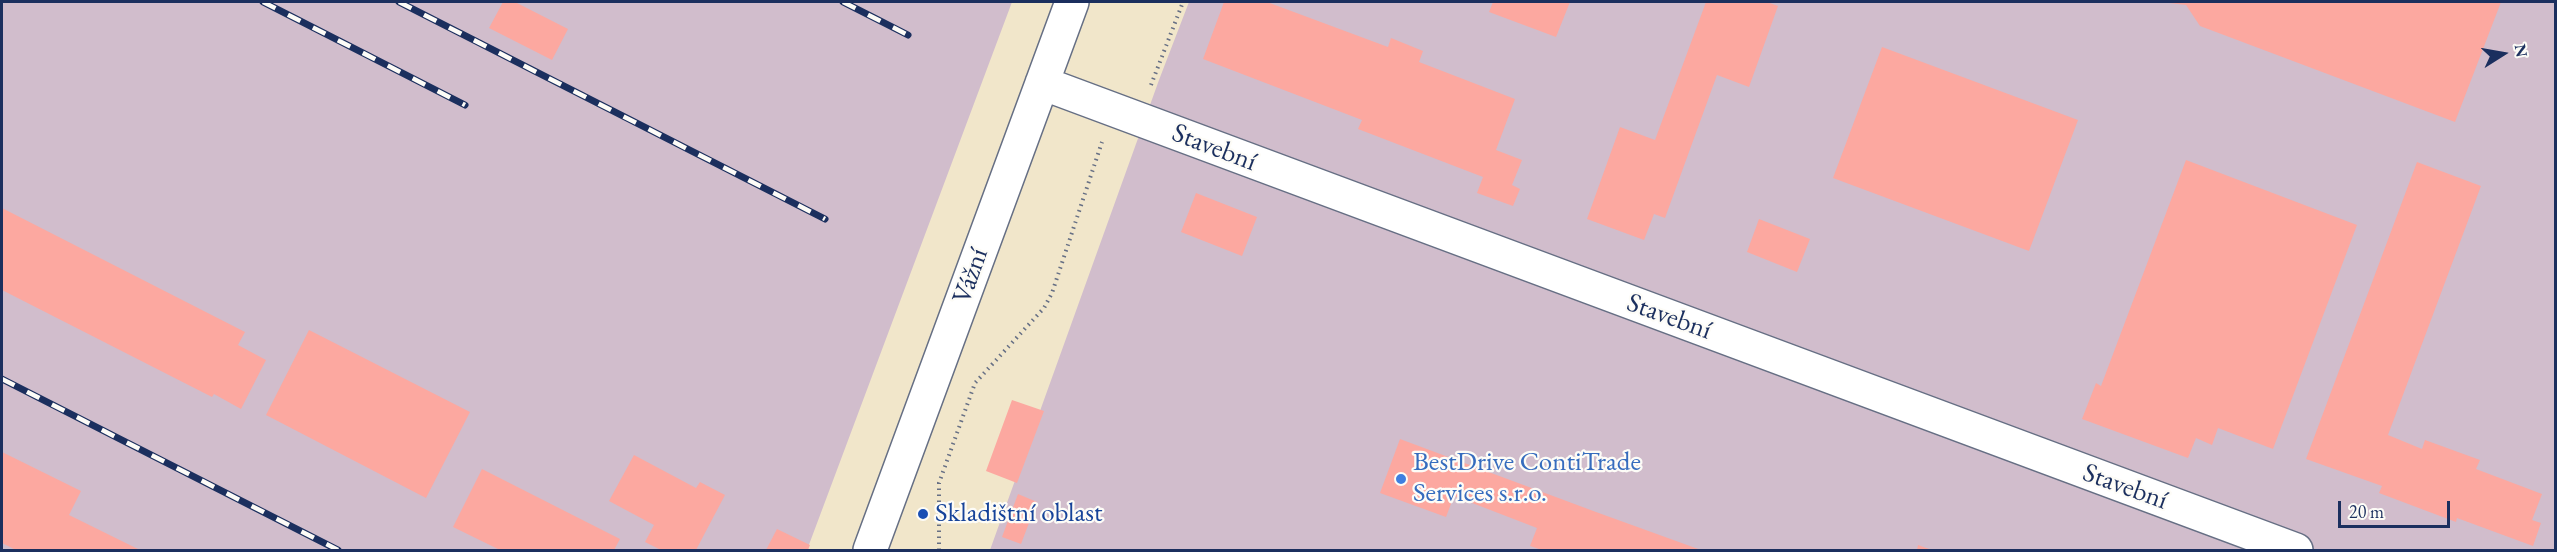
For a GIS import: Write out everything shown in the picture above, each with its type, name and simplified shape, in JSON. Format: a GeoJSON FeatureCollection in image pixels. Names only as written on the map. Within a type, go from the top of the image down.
{"type":"FeatureCollection","features":[{"type":"Feature","properties":{"kind":"street","name":"Vážní"},"geometry":{"type":"LineString","coordinates":[[870,550],[1072,2]]}},
{"type":"Feature","properties":{"kind":"street","name":"Stavební"},"geometry":{"type":"LineString","coordinates":[[1042,83],[2296,550]]}},
{"type":"Feature","properties":{"kind":"path"},"geometry":{"type":"LineString","coordinates":[[939,550],[939,483],[975,382],[1044,308],[1125,115],[1183,2]]}},
{"type":"Feature","properties":{"kind":"shaded area"},"geometry":{"type":"Polygon","coordinates":[[[2,2],[1012,2],[807,550],[2,550],[2,2]]]}},
{"type":"Feature","properties":{"kind":"shaded area"},"geometry":{"type":"Polygon","coordinates":[[[1189,2],[2555,2],[2555,550],[990,550],[1189,2]]]}},
{"type":"Feature","properties":{"kind":"building"},"geometry":{"type":"Polygon","coordinates":[[[503,2],[515,2],[568,29],[552,60],[489,28],[503,2]]]}},
{"type":"Feature","properties":{"kind":"building"},"geometry":{"type":"Polygon","coordinates":[[[1224,2],[1267,2],[1388,47],[1391,38],[1423,51],[1419,62],[1515,99],[1496,150],[1522,160],[1512,185],[1520,189],[1513,206],[1477,193],[1483,177],[1358,129],[1362,120],[1203,59],[1224,2]]]}},
{"type":"Feature","properties":{"kind":"building"},"geometry":{"type":"Polygon","coordinates":[[[1493,2],[1570,2],[1556,37],[1489,12],[1493,2]]]}},
{"type":"Feature","properties":{"kind":"building"},"geometry":{"type":"Polygon","coordinates":[[[1706,2],[1767,2],[1778,6],[1749,87],[1717,75],[1665,218],[1654,214],[1644,240],[1587,219],[1620,127],[1655,140],[1706,2]]]}},
{"type":"Feature","properties":{"kind":"building"},"geometry":{"type":"Polygon","coordinates":[[[2161,2],[2501,2],[2455,122],[2200,26],[2186,5],[2161,2]]]}},
{"type":"Feature","properties":{"kind":"building"},"geometry":{"type":"Polygon","coordinates":[[[1882,47],[2078,120],[2029,251],[1833,178],[1882,47]]]}},
{"type":"Feature","properties":{"kind":"building"},"geometry":{"type":"Polygon","coordinates":[[[2186,160],[2357,225],[2273,449],[2218,428],[2212,445],[2196,438],[2188,458],[2082,419],[2096,383],[2101,386],[2186,160]]]}},
{"type":"Feature","properties":{"kind":"building"},"geometry":{"type":"Polygon","coordinates":[[[2417,162],[2481,186],[2388,435],[2422,449],[2425,440],[2480,460],[2476,469],[2542,494],[2532,520],[2541,523],[2533,546],[2457,518],[2456,522],[2379,493],[2382,486],[2306,459],[2417,162]]]}},
{"type":"Feature","properties":{"kind":"building"},"geometry":{"type":"Polygon","coordinates":[[[1196,193],[1257,217],[1242,256],[1181,232],[1196,193]]]}},
{"type":"Feature","properties":{"kind":"building"},"geometry":{"type":"Polygon","coordinates":[[[2,208],[245,332],[238,345],[266,360],[241,409],[214,394],[212,397],[2,290],[2,208]]]}},
{"type":"Feature","properties":{"kind":"building"},"geometry":{"type":"Polygon","coordinates":[[[1759,219],[1810,239],[1797,272],[1747,252],[1759,219]]]}},
{"type":"Feature","properties":{"kind":"building"},"geometry":{"type":"Polygon","coordinates":[[[309,330],[470,412],[426,498],[266,415],[309,330]]]}},
{"type":"Feature","properties":{"kind":"building"},"geometry":{"type":"Polygon","coordinates":[[[1012,400],[1044,411],[1017,483],[986,471],[1012,400]]]}},
{"type":"Feature","properties":{"kind":"building"},"geometry":{"type":"Polygon","coordinates":[[[1400,439],[1701,550],[1542,550],[1530,546],[1537,528],[1454,496],[1446,517],[1380,493],[1400,439]]]}},
{"type":"Feature","properties":{"kind":"building"},"geometry":{"type":"Polygon","coordinates":[[[2,452],[81,491],[69,515],[140,550],[16,550],[2,543],[2,452]]]}},
{"type":"Feature","properties":{"kind":"building"},"geometry":{"type":"Polygon","coordinates":[[[634,455],[696,488],[700,482],[725,495],[696,550],[661,550],[645,542],[654,525],[609,501],[634,455]]]}},
{"type":"Feature","properties":{"kind":"building"},"geometry":{"type":"Polygon","coordinates":[[[482,469],[620,539],[614,550],[500,550],[453,527],[482,469]]]}},
{"type":"Feature","properties":{"kind":"building"},"geometry":{"type":"Polygon","coordinates":[[[1018,494],[1037,502],[1021,544],[1002,537],[1018,494]]]}},
{"type":"Feature","properties":{"kind":"building"},"geometry":{"type":"Polygon","coordinates":[[[777,529],[810,545],[808,550],[766,550],[777,529]]]}},
{"type":"Feature","properties":{"kind":"building"},"geometry":{"type":"Polygon","coordinates":[[[1918,545],[1932,550],[1917,550],[1918,545]]]}},
{"type":"Feature","properties":{"kind":"railway"},"geometry":{"type":"LineString","coordinates":[[263,2],[465,105]]}},
{"type":"Feature","properties":{"kind":"railway"},"geometry":{"type":"LineString","coordinates":[[399,2],[825,219]]}},
{"type":"Feature","properties":{"kind":"railway"},"geometry":{"type":"LineString","coordinates":[[843,2],[908,35]]}},
{"type":"Feature","properties":{"kind":"railway"},"geometry":{"type":"LineString","coordinates":[[2,379],[338,550]]}},
{"type":"Feature","properties":{"kind":"place","name":"BestDrive ContiTrade Services s.r.o."},"geometry":{"type":"Point","coordinates":[1401,479]}},
{"type":"Feature","properties":{"kind":"place","name":"Skladištní oblast"},"geometry":{"type":"Point","coordinates":[923,514]}}]}
